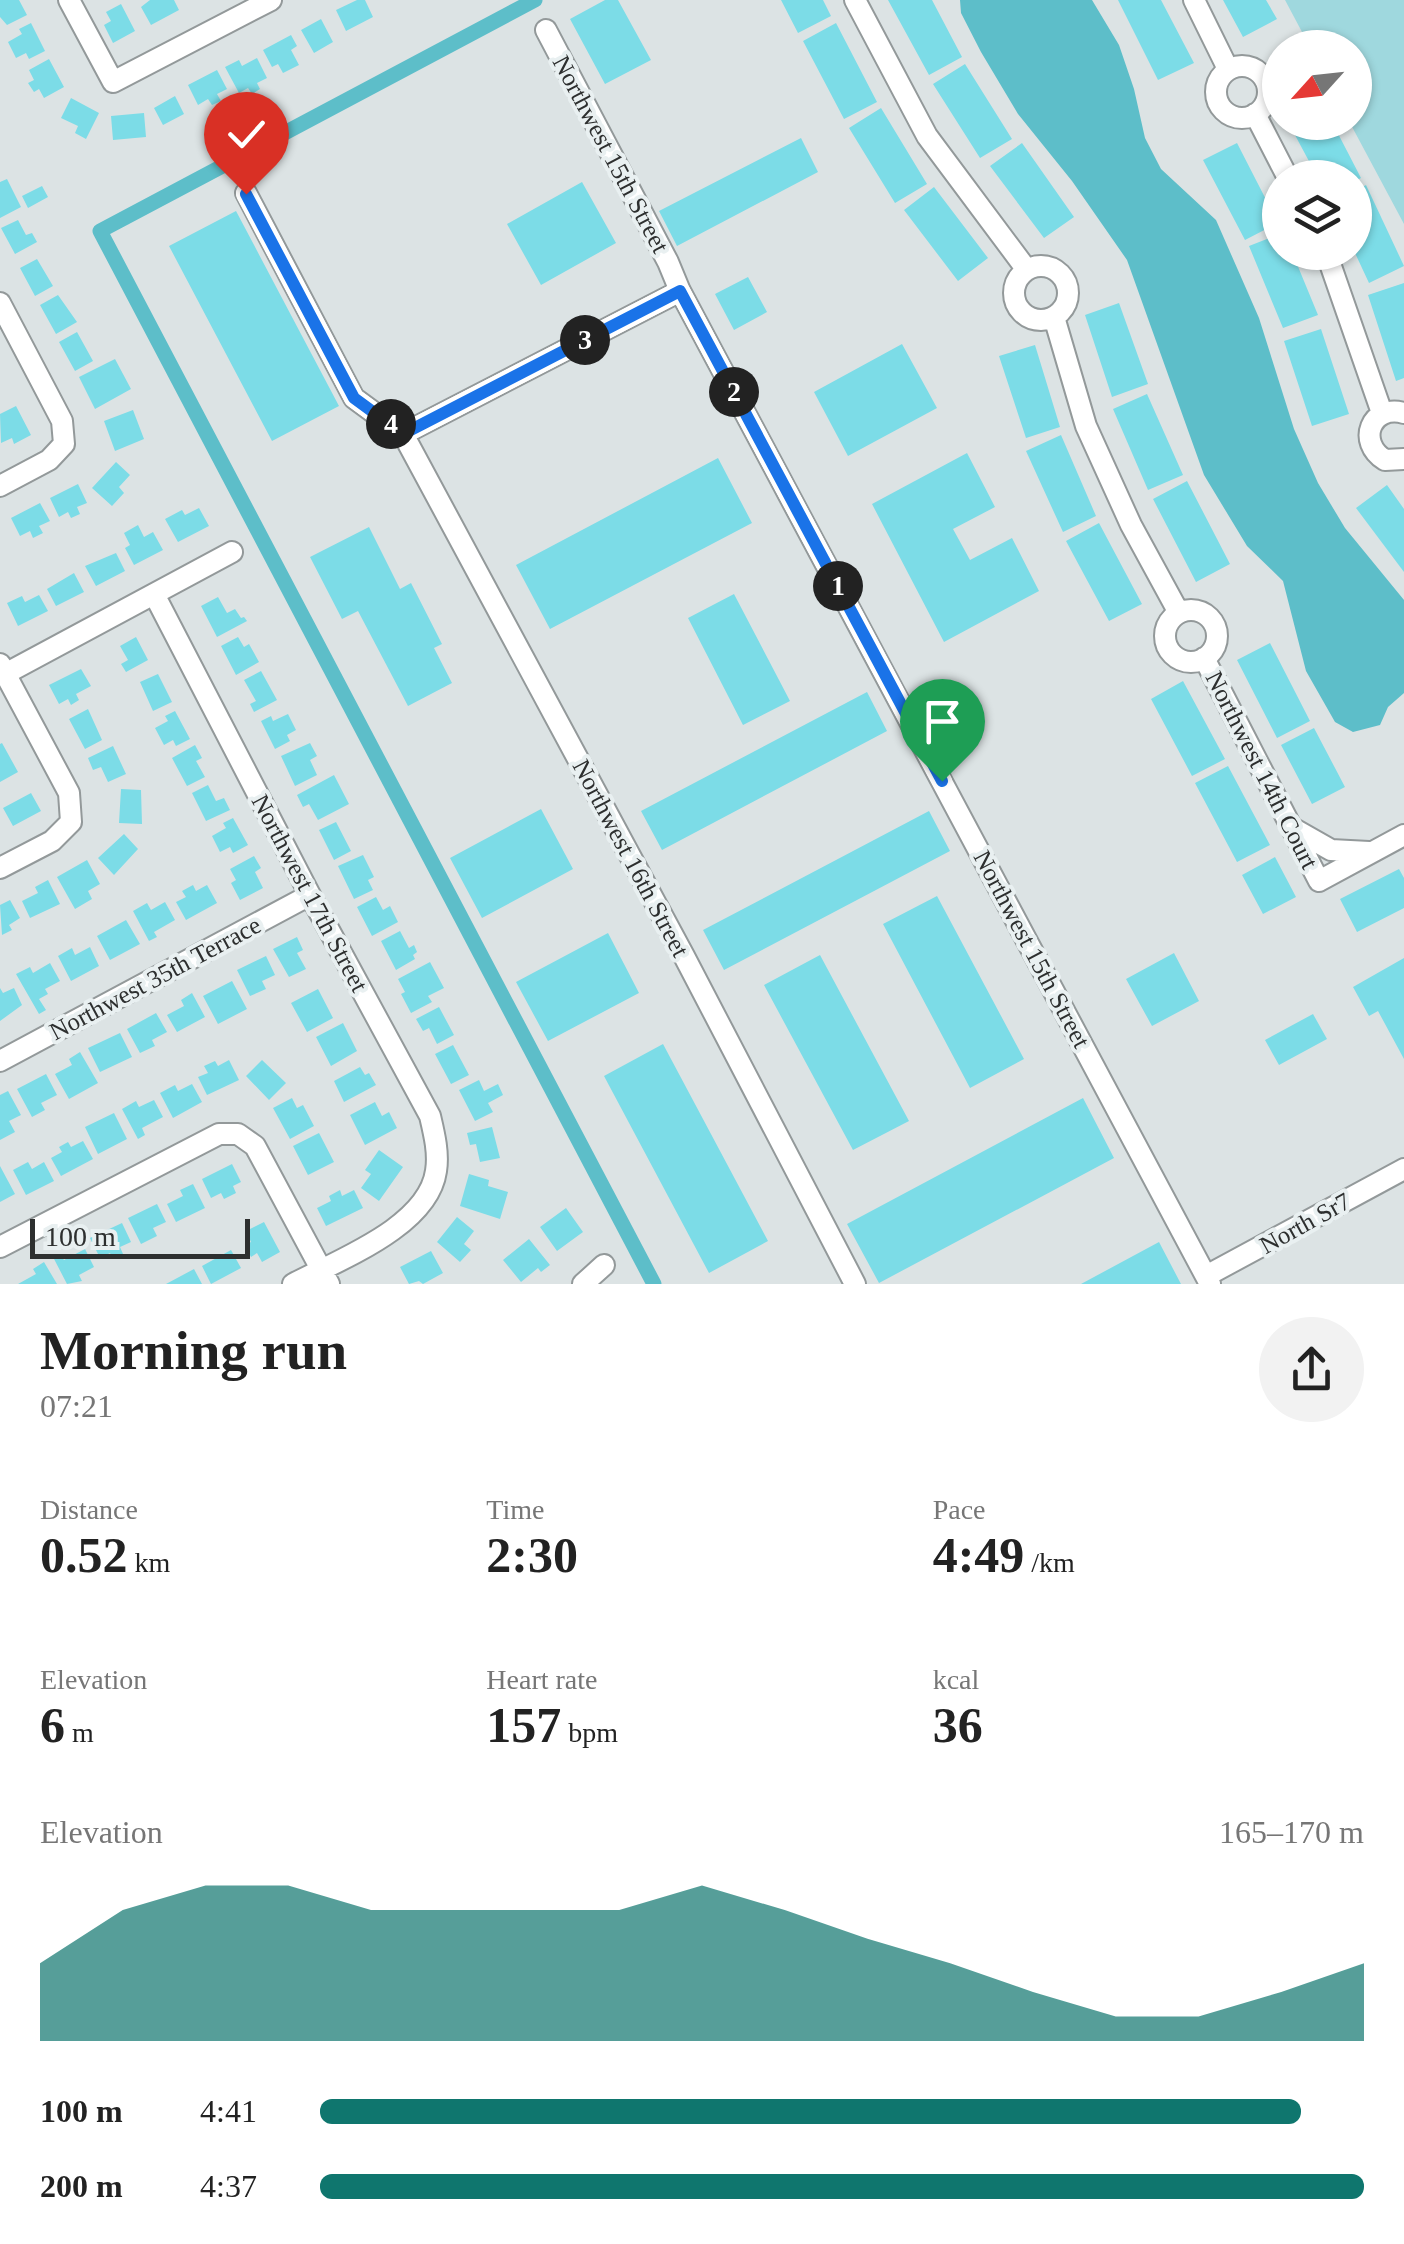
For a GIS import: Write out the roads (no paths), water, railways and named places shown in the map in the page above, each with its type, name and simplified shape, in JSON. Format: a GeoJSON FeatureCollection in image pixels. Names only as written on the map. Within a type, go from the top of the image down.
{"type":"FeatureCollection","features":[{"type":"Feature","properties":{"kind":"street"},"geometry":{"type":"LineString","coordinates":[[69,0],[113,82],[271,0]]}},
{"type":"Feature","properties":{"kind":"street"},"geometry":{"type":"LineString","coordinates":[[856,0],[928,136],[1028,270]]}},
{"type":"Feature","properties":{"kind":"street"},"geometry":{"type":"LineString","coordinates":[[1194,0],[1228,69]]}},
{"type":"Feature","properties":{"kind":"street","name":"Northwest 15th Street"},"geometry":{"type":"LineString","coordinates":[[546,30],[680,291],[1208,1280]]}},
{"type":"Feature","properties":{"kind":"street"},"geometry":{"type":"LineString","coordinates":[[1248,66],[1264,78],[1267,98],[1255,114],[1236,117],[1220,105],[1217,85],[1228,69],[1248,66]]}},
{"type":"Feature","properties":{"kind":"street"},"geometry":{"type":"LineString","coordinates":[[1255,114],[1279,160]]}},
{"type":"Feature","properties":{"kind":"street"},"geometry":{"type":"LineString","coordinates":[[246,194],[354,398],[403,434],[680,291]]}},
{"type":"Feature","properties":{"kind":"street"},"geometry":{"type":"LineString","coordinates":[[1048,267],[1064,280],[1067,301],[1054,317],[1034,320],[1018,307],[1015,286],[1028,270],[1048,267]]}},
{"type":"Feature","properties":{"kind":"street"},"geometry":{"type":"LineString","coordinates":[[1332,270],[1382,413]]}},
{"type":"Feature","properties":{"kind":"street"},"geometry":{"type":"LineString","coordinates":[[0,303],[62,421],[64,444],[49,460],[0,486]]}},
{"type":"Feature","properties":{"kind":"street"},"geometry":{"type":"LineString","coordinates":[[1054,317],[1086,426],[1130,526],[1179,613]]}},
{"type":"Feature","properties":{"kind":"street"},"geometry":{"type":"LineString","coordinates":[[1404,413],[1382,413],[1370,427],[1370,446],[1385,460],[1404,459]]}},
{"type":"Feature","properties":{"kind":"street","name":"Northwest 16th Street"},"geometry":{"type":"LineString","coordinates":[[403,434],[855,1284]]}},
{"type":"Feature","properties":{"kind":"street"},"geometry":{"type":"LineString","coordinates":[[0,868],[52,841],[70,822],[69,793],[3,669],[232,552]]}},
{"type":"Feature","properties":{"kind":"street","name":"Northwest 17th Street"},"geometry":{"type":"LineString","coordinates":[[154,594],[430,1116],[436,1171],[427,1197],[399,1227],[325,1277]]}},
{"type":"Feature","properties":{"kind":"street"},"geometry":{"type":"LineString","coordinates":[[1198,611],[1214,623],[1216,643],[1204,658],[1184,660],[1169,648],[1166,628],[1179,613],[1198,611]]}},
{"type":"Feature","properties":{"kind":"street","name":"Northwest 14th Court"},"geometry":{"type":"LineString","coordinates":[[1204,658],[1319,881],[1371,852]]}},
{"type":"Feature","properties":{"kind":"street"},"geometry":{"type":"LineString","coordinates":[[1289,824],[1312,842],[1331,850],[1371,852],[1404,835]]}},
{"type":"Feature","properties":{"kind":"street","name":"Northwest 35th Terrace"},"geometry":{"type":"LineString","coordinates":[[0,1060],[310,894]]}},
{"type":"Feature","properties":{"kind":"street"},"geometry":{"type":"LineString","coordinates":[[0,1247],[219,1134],[238,1134],[255,1146],[325,1277],[293,1284]]}},
{"type":"Feature","properties":{"kind":"street","name":"North Sr7"},"geometry":{"type":"LineString","coordinates":[[1208,1280],[1404,1169]]}},
{"type":"Feature","properties":{"kind":"street"},"geometry":{"type":"LineString","coordinates":[[583,1284],[604,1265]]}},
{"type":"Feature","properties":{"kind":"waterway"},"geometry":{"type":"LineString","coordinates":[[535,0],[100,231],[654,1284]]}}]}
